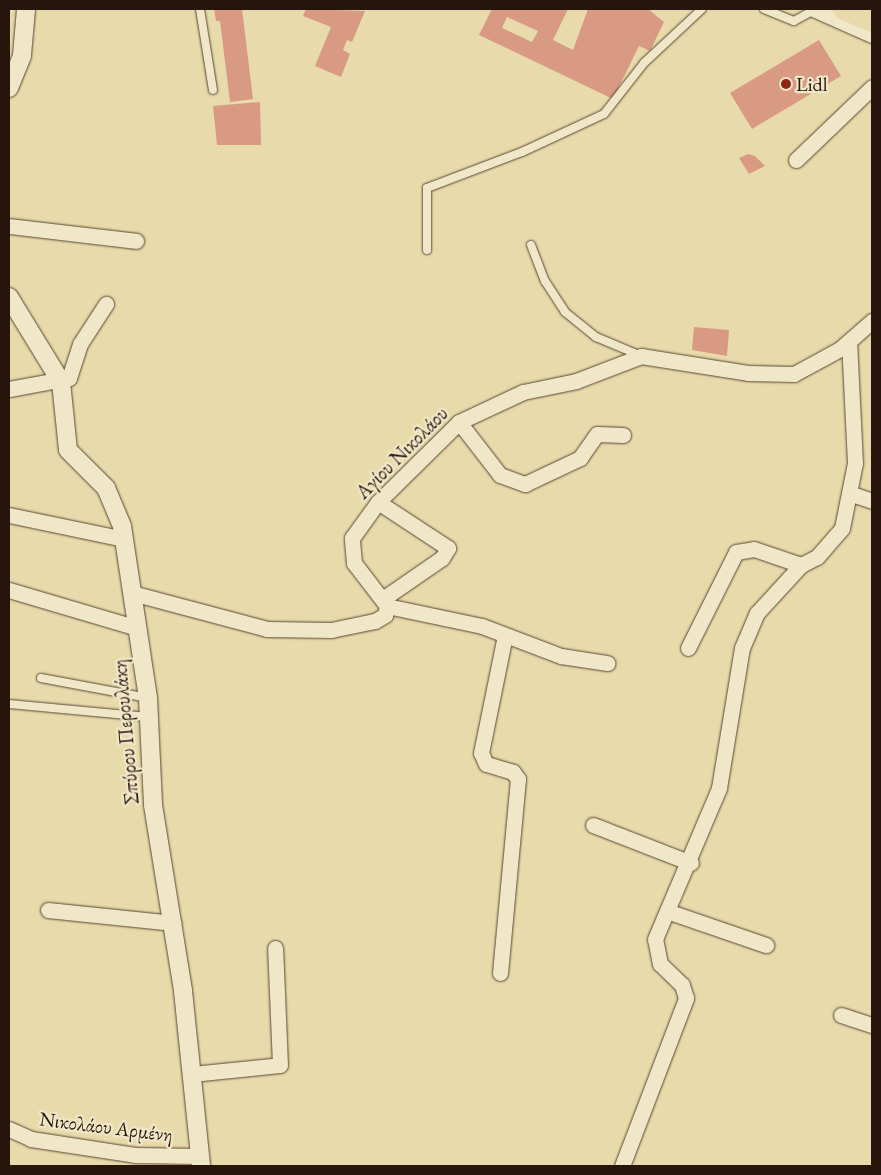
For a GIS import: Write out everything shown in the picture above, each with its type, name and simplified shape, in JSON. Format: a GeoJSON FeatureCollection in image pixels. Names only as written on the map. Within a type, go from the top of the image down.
{"type":"FeatureCollection","features":[{"type":"Feature","properties":{"kind":"main road"},"geometry":{"type":"LineString","coordinates":[[844,9],[872,21]]}},
{"type":"Feature","properties":{"kind":"street"},"geometry":{"type":"LineString","coordinates":[[9,88],[22,55],[26,9]]}},
{"type":"Feature","properties":{"kind":"street"},"geometry":{"type":"LineString","coordinates":[[815,9],[872,35]]}},
{"type":"Feature","properties":{"kind":"street"},"geometry":{"type":"LineString","coordinates":[[796,160],[872,87]]}},
{"type":"Feature","properties":{"kind":"street"},"geometry":{"type":"LineString","coordinates":[[9,226],[136,241]]}},
{"type":"Feature","properties":{"kind":"street","name":"Σπύρου Περουλάκη"},"geometry":{"type":"LineString","coordinates":[[9,297],[61,382],[68,450],[117,506],[124,539],[148,698],[153,805],[173,923],[192,1074],[200,1161]]}},
{"type":"Feature","properties":{"kind":"street"},"geometry":{"type":"LineString","coordinates":[[9,389],[61,382],[73,374],[80,344],[106,304]]}},
{"type":"Feature","properties":{"kind":"street","name":"Αγίου Νικολάου"},"geometry":{"type":"LineString","coordinates":[[385,602],[357,568],[350,545],[356,529],[378,502],[459,422],[523,392],[576,381],[641,356],[788,376],[850,342],[872,321]]}},
{"type":"Feature","properties":{"kind":"street"},"geometry":{"type":"LineString","coordinates":[[622,1166],[686,998],[682,985],[656,956],[655,939],[691,863],[719,788],[736,675],[747,631],[768,599],[802,565],[832,544],[842,528],[852,494],[855,463],[850,342]]}},
{"type":"Feature","properties":{"kind":"street"},"geometry":{"type":"LineString","coordinates":[[459,422],[500,475],[525,484],[580,458],[597,434],[623,435]]}},
{"type":"Feature","properties":{"kind":"street"},"geometry":{"type":"LineString","coordinates":[[852,494],[872,501]]}},
{"type":"Feature","properties":{"kind":"street"},"geometry":{"type":"LineString","coordinates":[[378,502],[448,548],[442,558],[385,602]]}},
{"type":"Feature","properties":{"kind":"street"},"geometry":{"type":"LineString","coordinates":[[9,515],[124,539]]}},
{"type":"Feature","properties":{"kind":"street"},"geometry":{"type":"LineString","coordinates":[[688,648],[736,552],[754,549],[802,565]]}},
{"type":"Feature","properties":{"kind":"street"},"geometry":{"type":"LineString","coordinates":[[9,590],[137,628]]}},
{"type":"Feature","properties":{"kind":"street"},"geometry":{"type":"LineString","coordinates":[[132,593],[252,626],[306,631],[376,621],[385,615],[385,602]]}},
{"type":"Feature","properties":{"kind":"street"},"geometry":{"type":"LineString","coordinates":[[385,602],[482,626],[561,656],[607,663]]}},
{"type":"Feature","properties":{"kind":"street"},"geometry":{"type":"LineString","coordinates":[[500,973],[518,779],[513,772],[486,764],[481,753],[505,636]]}},
{"type":"Feature","properties":{"kind":"street"},"geometry":{"type":"LineString","coordinates":[[593,825],[691,863]]}},
{"type":"Feature","properties":{"kind":"street"},"geometry":{"type":"LineString","coordinates":[[48,910],[173,923]]}},
{"type":"Feature","properties":{"kind":"street"},"geometry":{"type":"LineString","coordinates":[[668,911],[766,945]]}},
{"type":"Feature","properties":{"kind":"street"},"geometry":{"type":"LineString","coordinates":[[192,1074],[280,1065],[275,948]]}},
{"type":"Feature","properties":{"kind":"street"},"geometry":{"type":"LineString","coordinates":[[841,1015],[872,1025]]}},
{"type":"Feature","properties":{"kind":"street","name":"Νικολάου Αρμένη"},"geometry":{"type":"LineString","coordinates":[[9,1129],[30,1139],[134,1155],[200,1161]]}},
{"type":"Feature","properties":{"kind":"lane"},"geometry":{"type":"LineString","coordinates":[[200,9],[213,90]]}},
{"type":"Feature","properties":{"kind":"lane"},"geometry":{"type":"LineString","coordinates":[[427,250],[427,188],[522,152],[604,114],[644,63],[702,9]]}},
{"type":"Feature","properties":{"kind":"lane"},"geometry":{"type":"LineString","coordinates":[[764,9],[791,20],[815,9]]}},
{"type":"Feature","properties":{"kind":"lane"},"geometry":{"type":"LineString","coordinates":[[531,245],[545,281],[565,312],[596,337],[641,356]]}},
{"type":"Feature","properties":{"kind":"lane"},"geometry":{"type":"LineString","coordinates":[[41,678],[148,698]]}},
{"type":"Feature","properties":{"kind":"lane"},"geometry":{"type":"LineString","coordinates":[[9,704],[150,718]]}},
{"type":"Feature","properties":{"kind":"building"},"geometry":{"type":"Polygon","coordinates":[[[214,9],[242,9],[253,99],[230,102],[220,21],[216,21],[214,9]]]}},
{"type":"Feature","properties":{"kind":"building"},"geometry":{"type":"Polygon","coordinates":[[[306,9],[365,11],[352,42],[347,40],[343,50],[350,54],[341,77],[315,66],[331,27],[303,16],[306,9]]]}},
{"type":"Feature","properties":{"kind":"building"},"geometry":{"type":"Polygon","coordinates":[[[492,9],[568,9],[553,40],[573,50],[588,9],[648,9],[664,22],[650,51],[639,46],[613,99],[479,35],[492,9]],[[507,17],[502,28],[532,42],[538,31],[507,17]]]}},
{"type":"Feature","properties":{"kind":"building","name":"Lidl"},"geometry":{"type":"Polygon","coordinates":[[[819,40],[841,76],[752,129],[730,93],[819,40]]]}},
{"type":"Feature","properties":{"kind":"building"},"geometry":{"type":"Polygon","coordinates":[[[260,102],[261,145],[217,145],[213,106],[260,102]]]}},
{"type":"Feature","properties":{"kind":"building"},"geometry":{"type":"Polygon","coordinates":[[[748,154],[755,156],[765,166],[749,174],[739,158],[748,154]]]}},
{"type":"Feature","properties":{"kind":"building"},"geometry":{"type":"Polygon","coordinates":[[[694,327],[729,330],[727,356],[692,350],[694,327]]]}},
{"type":"Feature","properties":{"kind":"place","name":"Lidl"},"geometry":{"type":"Point","coordinates":[786,84]}}]}
